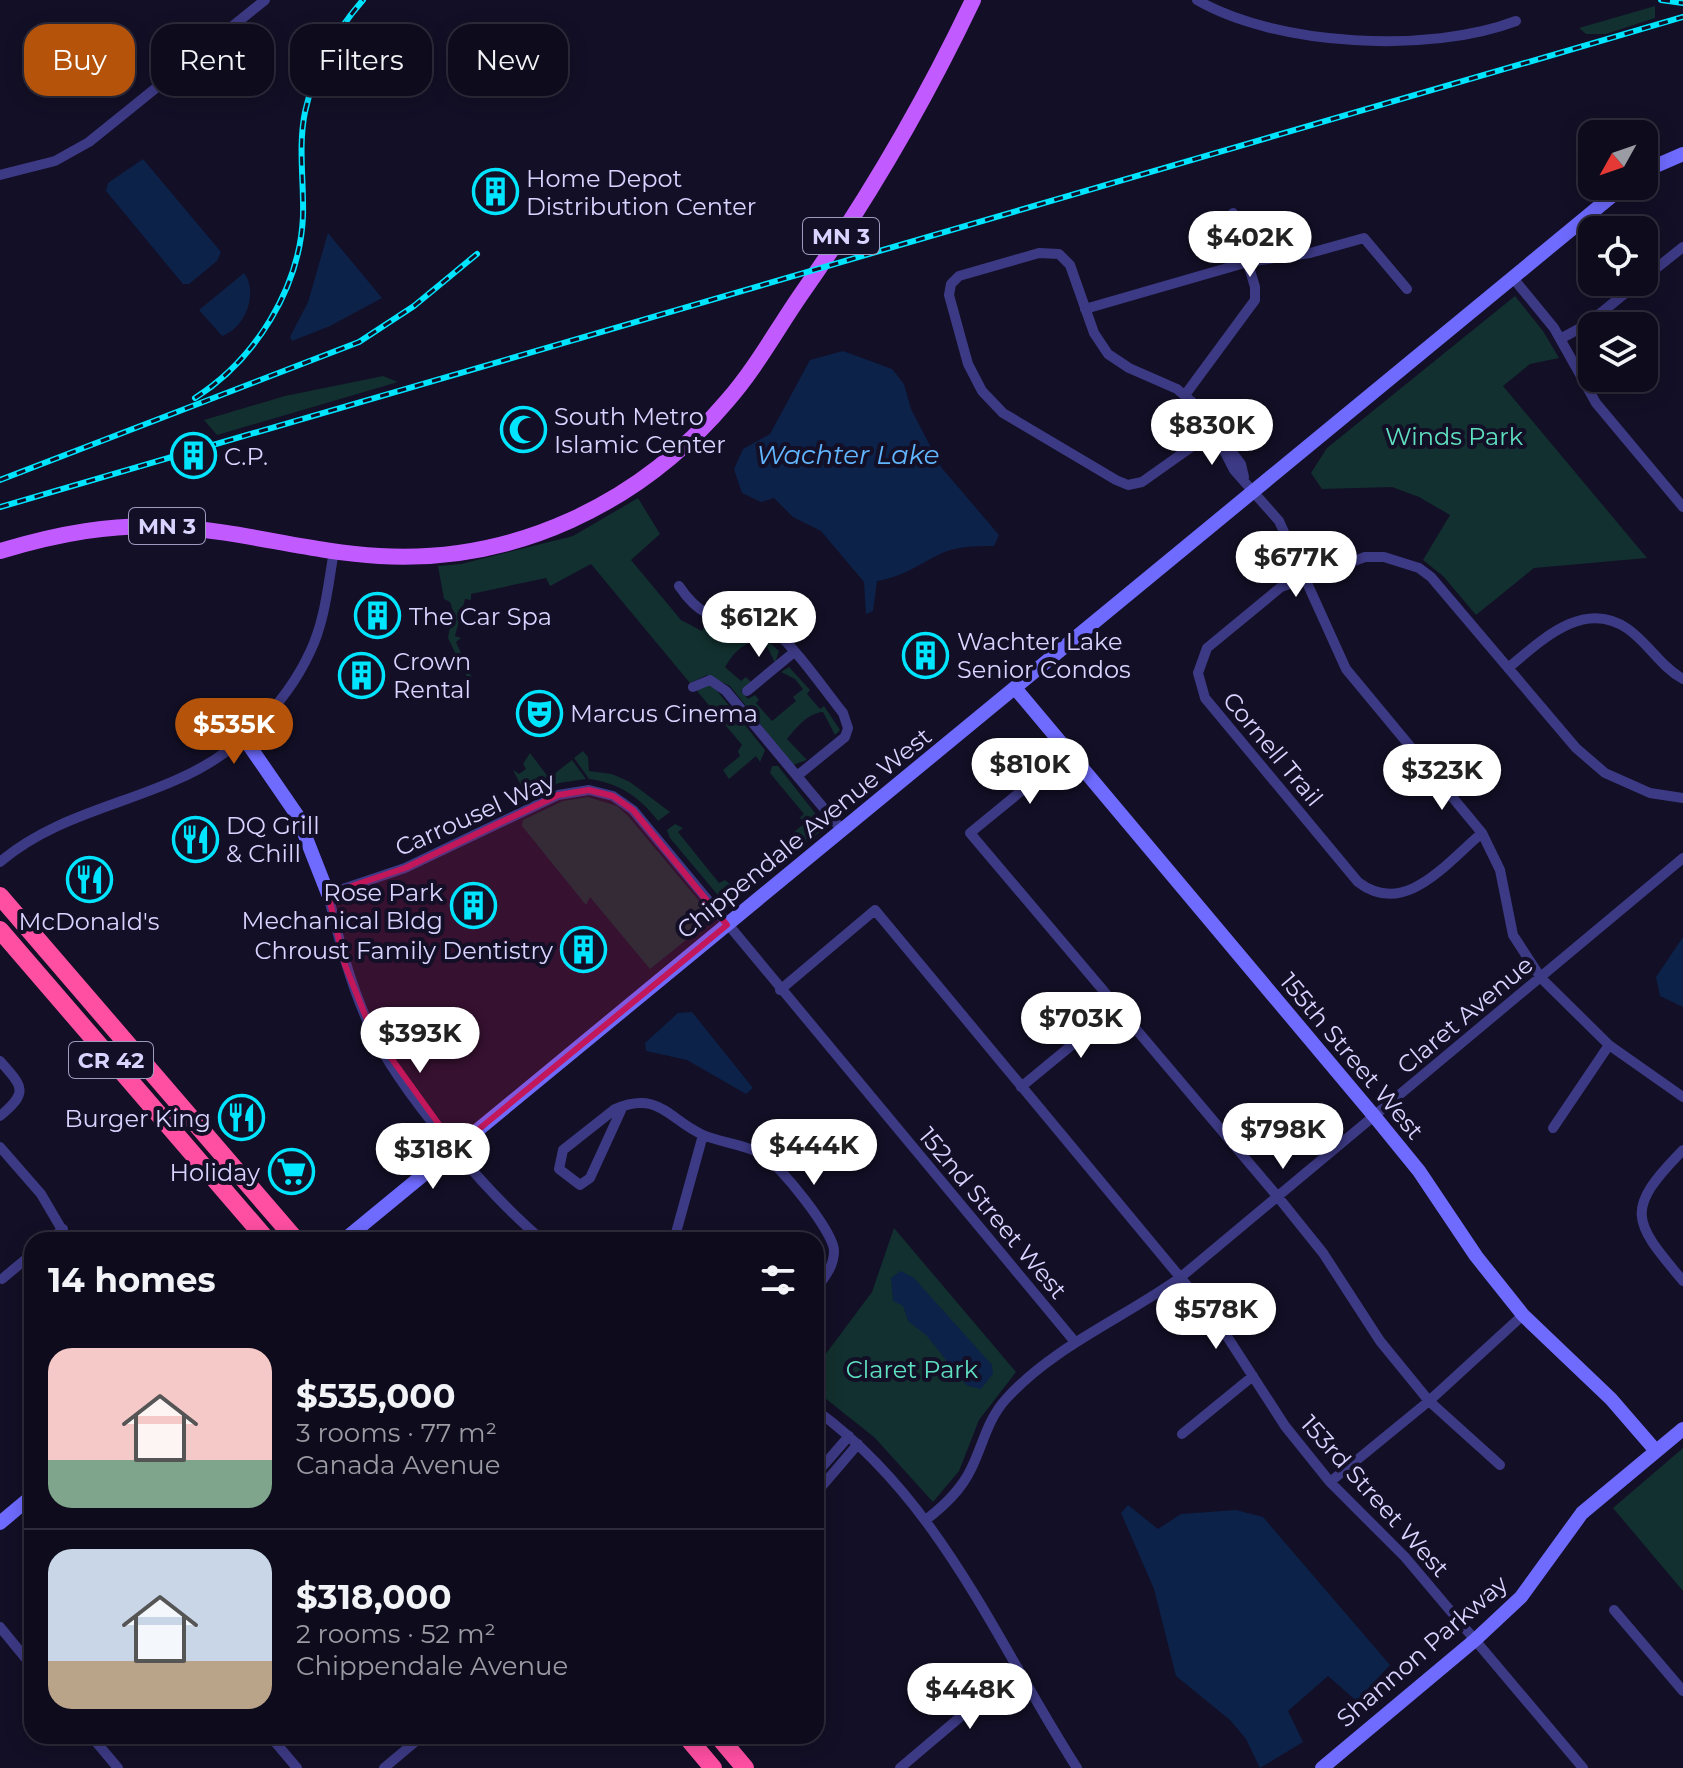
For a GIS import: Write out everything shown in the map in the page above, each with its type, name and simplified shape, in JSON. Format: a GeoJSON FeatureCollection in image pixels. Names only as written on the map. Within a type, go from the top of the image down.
{"type":"FeatureCollection","features":[{"type":"Feature","properties":{"kind":"highway","name":"CR 42"},"geometry":{"type":"LineString","coordinates":[[0,896],[289,1232]]}},
{"type":"Feature","properties":{"kind":"highway","name":"CR 42"},"geometry":{"type":"LineString","coordinates":[[0,930],[260,1232]]}},
{"type":"Feature","properties":{"kind":"highway"},"geometry":{"type":"LineString","coordinates":[[18,951],[122,1066],[153,1075]]}},
{"type":"Feature","properties":{"kind":"highway"},"geometry":{"type":"LineString","coordinates":[[693,1744],[713,1768]]}},
{"type":"Feature","properties":{"kind":"highway"},"geometry":{"type":"LineString","coordinates":[[725,1744],[745,1768]]}},
{"type":"Feature","properties":{"kind":"main road","name":"MN 3"},"geometry":{"type":"LineString","coordinates":[[0,551],[70,533],[143,526],[194,529],[334,551],[418,556],[478,550],[533,536],[592,512],[660,468],[730,399],[865,201],[908,130],[973,0]]}},
{"type":"Feature","properties":{"kind":"street"},"geometry":{"type":"LineString","coordinates":[[0,175],[39,167],[89,142],[265,0]]}},
{"type":"Feature","properties":{"kind":"street"},"geometry":{"type":"LineString","coordinates":[[1197,0],[1249,23],[1292,34],[1434,38],[1471,35],[1516,21]]}},
{"type":"Feature","properties":{"kind":"street"},"geometry":{"type":"LineString","coordinates":[[1658,165],[1683,154]]}},
{"type":"Feature","properties":{"kind":"street","name":"Chippendale Avenue West"},"geometry":{"type":"LineString","coordinates":[[354,1232],[1607,200]]}},
{"type":"Feature","properties":{"kind":"street"},"geometry":{"type":"LineString","coordinates":[[1185,395],[1254,306],[1255,287],[1233,213]]}},
{"type":"Feature","properties":{"kind":"street"},"geometry":{"type":"LineString","coordinates":[[1085,309],[1248,262],[1310,253],[1364,238],[1407,289]]}},
{"type":"Feature","properties":{"kind":"street"},"geometry":{"type":"LineString","coordinates":[[1658,267],[1683,247]]}},
{"type":"Feature","properties":{"kind":"street"},"geometry":{"type":"LineString","coordinates":[[1214,431],[1184,449],[1145,480],[1128,485],[1011,419],[988,400],[968,364],[950,299],[951,284],[959,276],[1039,253],[1054,253],[1063,257],[1072,270],[1098,340],[1115,359],[1185,395],[1205,413],[1214,431],[1224,455],[1279,521],[1346,669],[1482,833],[1500,870],[1513,935],[1541,978],[1609,1045],[1683,1097]]}},
{"type":"Feature","properties":{"kind":"street"},"geometry":{"type":"LineString","coordinates":[[1513,278],[1560,339],[1596,403],[1683,507]]}},
{"type":"Feature","properties":{"kind":"street"},"geometry":{"type":"LineString","coordinates":[[1560,339],[1586,325],[1622,296]]}},
{"type":"Feature","properties":{"kind":"street"},"geometry":{"type":"LineString","coordinates":[[0,862],[52,827],[176,780],[244,738],[281,701],[310,652],[324,609],[334,551]]}},
{"type":"Feature","properties":{"kind":"street","name":"Cornell Trail"},"geometry":{"type":"LineString","coordinates":[[1482,833],[1410,892],[1391,897],[1372,892],[1358,882],[1205,698],[1198,673],[1207,648],[1274,591],[1305,577],[1365,557],[1384,557],[1419,568],[1431,577],[1576,748],[1605,773],[1650,793],[1683,798]]}},
{"type":"Feature","properties":{"kind":"street"},"geometry":{"type":"LineString","coordinates":[[679,586],[688,599],[708,616],[755,622],[769,628],[843,713],[848,728],[840,742],[797,776]]}},
{"type":"Feature","properties":{"kind":"street"},"geometry":{"type":"LineString","coordinates":[[1508,668],[1557,628],[1591,619],[1628,629],[1666,670],[1683,679]]}},
{"type":"Feature","properties":{"kind":"street"},"geometry":{"type":"LineString","coordinates":[[747,691],[793,653]]}},
{"type":"Feature","properties":{"kind":"street"},"geometry":{"type":"LineString","coordinates":[[693,687],[710,680],[726,691],[842,830]]}},
{"type":"Feature","properties":{"kind":"street","name":"155th Street West"},"geometry":{"type":"LineString","coordinates":[[1015,688],[1419,1171],[1476,1256],[1523,1315],[1611,1399],[1656,1451]]}},
{"type":"Feature","properties":{"kind":"street"},"geometry":{"type":"LineString","coordinates":[[244,738],[297,815],[328,894],[345,965],[371,1030],[404,1083],[456,1148],[501,1201],[534,1232]]}},
{"type":"Feature","properties":{"kind":"street"},"geometry":{"type":"LineString","coordinates":[[1069,752],[970,833],[1278,1197],[1323,1253],[1380,1341],[1429,1401],[1500,1465]]}},
{"type":"Feature","properties":{"kind":"street","name":"Carrousel Way"},"geometry":{"type":"LineString","coordinates":[[328,894],[405,868],[558,795],[589,790],[613,796],[633,810],[727,925]]}},
{"type":"Feature","properties":{"kind":"street","name":"Claret Avenue"},"geometry":{"type":"LineString","coordinates":[[927,1519],[964,1483],[985,1430],[1004,1400],[1075,1342],[1144,1303],[1181,1277],[1683,858]]}},
{"type":"Feature","properties":{"kind":"street","name":"153rd Street West"},"geometry":{"type":"LineString","coordinates":[[780,990],[875,910],[1219,1324],[1285,1426],[1330,1482],[1405,1557],[1583,1768]]}},
{"type":"Feature","properties":{"kind":"street","name":"152nd Street West"},"geometry":{"type":"LineString","coordinates":[[727,925],[1075,1342]]}},
{"type":"Feature","properties":{"kind":"street"},"geometry":{"type":"LineString","coordinates":[[1021,1087],[1118,1007]]}},
{"type":"Feature","properties":{"kind":"street"},"geometry":{"type":"LineString","coordinates":[[1553,1128],[1609,1045]]}},
{"type":"Feature","properties":{"kind":"street"},"geometry":{"type":"LineString","coordinates":[[0,1061],[20,1088],[17,1102],[0,1116]]}},
{"type":"Feature","properties":{"kind":"street"},"geometry":{"type":"LineString","coordinates":[[623,1106],[596,1167],[580,1185],[559,1169],[563,1150],[623,1106],[640,1102],[657,1105],[703,1135],[768,1158],[825,1227],[834,1244],[834,1257],[824,1275]]}},
{"type":"Feature","properties":{"kind":"street"},"geometry":{"type":"LineString","coordinates":[[676,1232],[703,1135]]}},
{"type":"Feature","properties":{"kind":"street"},"geometry":{"type":"LineString","coordinates":[[0,1147],[41,1194],[64,1232]]}},
{"type":"Feature","properties":{"kind":"street"},"geometry":{"type":"LineString","coordinates":[[1683,1150],[1644,1200],[1639,1216],[1645,1235],[1683,1281]]}},
{"type":"Feature","properties":{"kind":"street"},"geometry":{"type":"LineString","coordinates":[[2,1279],[24,1261]]}},
{"type":"Feature","properties":{"kind":"street"},"geometry":{"type":"LineString","coordinates":[[1330,1482],[1429,1401],[1523,1315]]}},
{"type":"Feature","properties":{"kind":"street"},"geometry":{"type":"LineString","coordinates":[[1182,1434],[1253,1376]]}},
{"type":"Feature","properties":{"kind":"street"},"geometry":{"type":"LineString","coordinates":[[824,1416],[858,1444],[927,1519],[1077,1768]]}},
{"type":"Feature","properties":{"kind":"street","name":"Shannon Parkway"},"geometry":{"type":"LineString","coordinates":[[1322,1768],[1475,1640],[1521,1597],[1582,1513],[1683,1429]]}},
{"type":"Feature","properties":{"kind":"street"},"geometry":{"type":"LineString","coordinates":[[824,1465],[849,1436]]}},
{"type":"Feature","properties":{"kind":"street"},"geometry":{"type":"LineString","coordinates":[[824,1484],[858,1444]]}},
{"type":"Feature","properties":{"kind":"street"},"geometry":{"type":"LineString","coordinates":[[0,1523],[24,1503]]}},
{"type":"Feature","properties":{"kind":"street"},"geometry":{"type":"LineString","coordinates":[[1614,1610],[1683,1691]]}},
{"type":"Feature","properties":{"kind":"street"},"geometry":{"type":"LineString","coordinates":[[0,1627],[24,1656]]}},
{"type":"Feature","properties":{"kind":"street"},"geometry":{"type":"LineString","coordinates":[[900,1768],[1018,1668]]}},
{"type":"Feature","properties":{"kind":"street"},"geometry":{"type":"LineString","coordinates":[[98,1744],[118,1768]]}},
{"type":"Feature","properties":{"kind":"street"},"geometry":{"type":"LineString","coordinates":[[277,1744],[297,1768]]}},
{"type":"Feature","properties":{"kind":"street"},"geometry":{"type":"LineString","coordinates":[[384,1768],[412,1744]]}},
{"type":"Feature","properties":{"kind":"highlighted area"},"geometry":{"type":"Polygon","coordinates":[[[589,790],[613,796],[633,810],[727,925],[456,1148],[371,1030],[345,965],[328,894],[405,868],[558,795],[589,790]]]}},
{"type":"Feature","properties":{"kind":"green space"},"geometry":{"type":"Polygon","coordinates":[[[1655,6],[1655,18],[1606,34],[1586,34],[1579,28],[1655,6]]]}},
{"type":"Feature","properties":{"kind":"green space","name":"Winds Park"},"geometry":{"type":"Polygon","coordinates":[[[1515,296],[1543,331],[1559,358],[1530,364],[1503,386],[1647,558],[1534,568],[1476,615],[1443,576],[1423,560],[1450,515],[1419,497],[1392,487],[1322,489],[1311,473],[1327,448],[1515,296]]]}},
{"type":"Feature","properties":{"kind":"green space"},"geometry":{"type":"Polygon","coordinates":[[[383,376],[398,382],[217,435],[204,420],[285,396],[383,376]]]}},
{"type":"Feature","properties":{"kind":"green space"},"geometry":{"type":"Polygon","coordinates":[[[638,498],[660,534],[631,560],[681,620],[702,631],[706,624],[721,627],[720,634],[740,635],[742,629],[761,635],[779,651],[775,663],[765,642],[757,637],[736,652],[725,667],[741,681],[746,677],[751,682],[741,691],[748,699],[755,695],[759,700],[756,703],[772,721],[796,701],[793,697],[803,689],[795,679],[781,672],[789,667],[810,690],[807,694],[820,709],[824,706],[840,730],[835,735],[823,712],[803,722],[787,739],[807,760],[793,765],[730,686],[707,675],[690,683],[591,564],[550,586],[546,578],[471,594],[471,600],[465,599],[455,636],[461,638],[456,642],[472,678],[470,683],[448,638],[453,611],[450,602],[444,599],[438,566],[461,564],[573,536],[638,498]]]}},
{"type":"Feature","properties":{"kind":"green space"},"geometry":{"type":"Polygon","coordinates":[[[705,685],[714,687],[765,750],[760,762],[756,756],[729,779],[723,770],[740,756],[738,751],[742,745],[697,691],[705,685]]]}},
{"type":"Feature","properties":{"kind":"green space"},"geometry":{"type":"Polygon","coordinates":[[[583,751],[588,757],[589,771],[612,774],[630,782],[670,812],[658,821],[628,792],[589,779],[574,758],[583,751]]]}},
{"type":"Feature","properties":{"kind":"green space"},"geometry":{"type":"Polygon","coordinates":[[[530,753],[549,778],[572,760],[586,779],[559,783],[527,797],[513,770],[519,774],[526,769],[523,764],[530,753]]]}},
{"type":"Feature","properties":{"kind":"green space"},"geometry":{"type":"Polygon","coordinates":[[[772,766],[778,766],[826,827],[771,870],[762,859],[805,823],[800,818],[804,814],[770,773],[772,766]]]}},
{"type":"Feature","properties":{"kind":"green space"},"geometry":{"type":"Polygon","coordinates":[[[588,797],[617,806],[628,816],[711,915],[712,919],[650,969],[590,897],[586,905],[522,826],[523,820],[563,801],[588,797]]]}},
{"type":"Feature","properties":{"kind":"green space"},"geometry":{"type":"Polygon","coordinates":[[[675,824],[683,828],[678,832],[719,883],[725,880],[731,885],[760,861],[769,872],[727,906],[670,838],[667,830],[675,824]]]}},
{"type":"Feature","properties":{"kind":"green space","name":"Claret Park"},"geometry":{"type":"Polygon","coordinates":[[[894,1228],[1016,1372],[979,1420],[959,1471],[933,1502],[874,1437],[824,1397],[824,1356],[872,1292],[894,1228]]]}},
{"type":"Feature","properties":{"kind":"green space"},"geometry":{"type":"Polygon","coordinates":[[[1683,1448],[1683,1591],[1613,1508],[1683,1448]]]}},
{"type":"Feature","properties":{"kind":"water"},"geometry":{"type":"Polygon","coordinates":[[[143,159],[221,252],[217,261],[189,284],[183,284],[106,191],[108,183],[143,159]]]}},
{"type":"Feature","properties":{"kind":"water"},"geometry":{"type":"Polygon","coordinates":[[[328,233],[382,298],[330,326],[292,341],[290,337],[308,302],[328,233]]]}},
{"type":"Feature","properties":{"kind":"water"},"geometry":{"type":"Polygon","coordinates":[[[244,273],[250,290],[247,309],[237,326],[222,336],[199,310],[244,273]]]}},
{"type":"Feature","properties":{"kind":"water","name":"Wachter Lake"},"geometry":{"type":"Polygon","coordinates":[[[843,351],[892,369],[904,384],[911,409],[941,467],[999,535],[994,546],[950,550],[901,574],[877,581],[873,611],[866,614],[864,582],[821,531],[793,517],[774,498],[761,502],[742,493],[734,469],[743,449],[770,434],[810,360],[843,351]]]}},
{"type":"Feature","properties":{"kind":"water"},"geometry":{"type":"Polygon","coordinates":[[[1683,937],[1683,1007],[1660,996],[1656,977],[1683,937]]]}},
{"type":"Feature","properties":{"kind":"water"},"geometry":{"type":"Polygon","coordinates":[[[692,1012],[753,1088],[746,1094],[687,1060],[646,1051],[645,1043],[678,1013],[692,1012]]]}},
{"type":"Feature","properties":{"kind":"water"},"geometry":{"type":"Polygon","coordinates":[[[901,1271],[914,1278],[992,1365],[993,1374],[981,1389],[968,1386],[961,1379],[926,1335],[908,1321],[903,1306],[893,1301],[891,1278],[901,1271]]]}},
{"type":"Feature","properties":{"kind":"water"},"geometry":{"type":"Polygon","coordinates":[[[1128,1505],[1158,1529],[1181,1514],[1236,1510],[1263,1517],[1390,1665],[1362,1695],[1360,1704],[1328,1676],[1288,1711],[1303,1742],[1260,1768],[1246,1739],[1230,1720],[1176,1676],[1154,1589],[1121,1513],[1128,1505]]]}},
{"type":"Feature","properties":{"kind":"railway"},"geometry":{"type":"LineString","coordinates":[[195,398],[237,364],[255,343],[283,295],[300,243],[303,216],[302,138],[309,97],[327,53],[343,25],[363,0]]}},
{"type":"Feature","properties":{"kind":"railway"},"geometry":{"type":"LineString","coordinates":[[1661,0],[1683,3]]}},
{"type":"Feature","properties":{"kind":"railway"},"geometry":{"type":"LineString","coordinates":[[0,507],[1683,17]]}},
{"type":"Feature","properties":{"kind":"railway"},"geometry":{"type":"LineString","coordinates":[[0,480],[359,342],[414,306],[477,254]]}},
{"type":"Feature","properties":{"kind":"place","name":"Home Depot Distribution Center"},"geometry":{"type":"Point","coordinates":[495,192]}},
{"type":"Feature","properties":{"kind":"place","name":"South Metro Islamic Center"},"geometry":{"type":"Point","coordinates":[523,430]}},
{"type":"Feature","properties":{"kind":"place","name":"C.P."},"geometry":{"type":"Point","coordinates":[193,456]}},
{"type":"Feature","properties":{"kind":"place","name":"The Car Spa"},"geometry":{"type":"Point","coordinates":[378,616]}},
{"type":"Feature","properties":{"kind":"place","name":"Wachter Lake Senior Condos"},"geometry":{"type":"Point","coordinates":[926,655]}},
{"type":"Feature","properties":{"kind":"place","name":"Crown Rental"},"geometry":{"type":"Point","coordinates":[362,675]}},
{"type":"Feature","properties":{"kind":"place","name":"Marcus Cinema"},"geometry":{"type":"Point","coordinates":[539,713]}},
{"type":"Feature","properties":{"kind":"place","name":"DQ Grill & Chill"},"geometry":{"type":"Point","coordinates":[195,839]}},
{"type":"Feature","properties":{"kind":"place","name":"McDonald's"},"geometry":{"type":"Point","coordinates":[89,879]}},
{"type":"Feature","properties":{"kind":"place","name":"Rose Park Mechanical Bldg"},"geometry":{"type":"Point","coordinates":[474,906]}},
{"type":"Feature","properties":{"kind":"place","name":"Chroust Family Dentistry"},"geometry":{"type":"Point","coordinates":[584,950]}},
{"type":"Feature","properties":{"kind":"place","name":"Burger King"},"geometry":{"type":"Point","coordinates":[242,1118]}},
{"type":"Feature","properties":{"kind":"place","name":"Holiday"},"geometry":{"type":"Point","coordinates":[291,1172]}}]}
